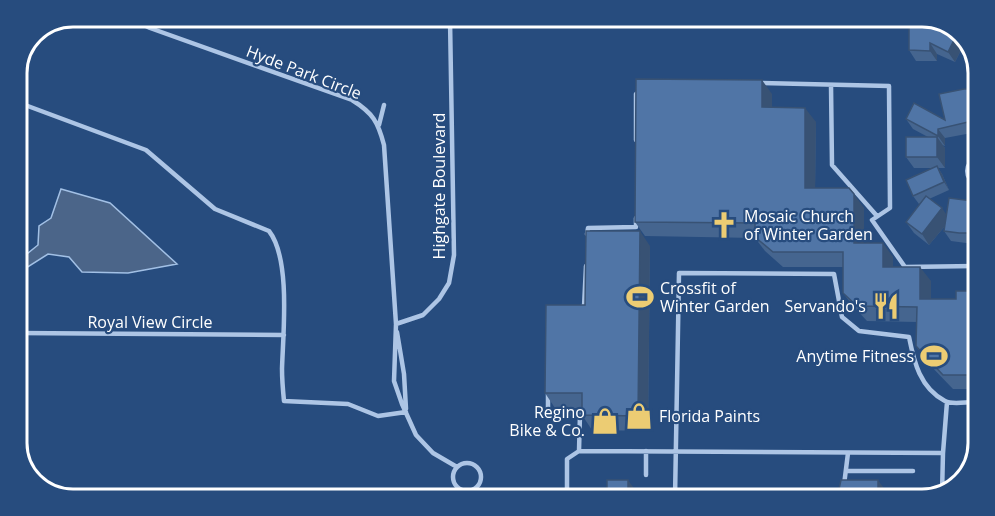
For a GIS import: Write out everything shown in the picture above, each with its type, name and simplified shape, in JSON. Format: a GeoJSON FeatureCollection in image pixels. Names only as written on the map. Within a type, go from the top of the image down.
{"type":"FeatureCollection","features":[{"type":"Feature","properties":{"kind":"lane","name":"Hyde Park Circle"},"geometry":{"type":"LineString","coordinates":[[148,27],[352,100],[367,110],[379,125]]}},
{"type":"Feature","properties":{"kind":"lane","name":"Highgate Boulevard"},"geometry":{"type":"LineString","coordinates":[[396,324],[423,315],[439,299],[449,283],[453,255],[450,27]]}},
{"type":"Feature","properties":{"kind":"lane"},"geometry":{"type":"LineString","coordinates":[[748,83],[889,86],[890,208],[872,220],[905,267],[968,266]]}},
{"type":"Feature","properties":{"kind":"lane"},"geometry":{"type":"LineString","coordinates":[[831,85],[832,165],[877,216]]}},
{"type":"Feature","properties":{"kind":"lane"},"geometry":{"type":"LineString","coordinates":[[636,150],[636,94],[644,88]]}},
{"type":"Feature","properties":{"kind":"lane"},"geometry":{"type":"LineString","coordinates":[[384,105],[379,125],[384,146],[396,324],[404,374],[406,412]]}},
{"type":"Feature","properties":{"kind":"lane"},"geometry":{"type":"LineString","coordinates":[[27,106],[146,150],[215,209],[269,231],[277,247],[283,283],[284,402],[348,404],[378,416],[406,412]]}},
{"type":"Feature","properties":{"kind":"lane"},"geometry":{"type":"LineString","coordinates":[[587,239],[588,228],[636,227],[636,216]]}},
{"type":"Feature","properties":{"kind":"lane"},"geometry":{"type":"LineString","coordinates":[[572,307],[584,307],[586,262]]}},
{"type":"Feature","properties":{"kind":"lane"},"geometry":{"type":"LineString","coordinates":[[675,489],[679,273],[834,274],[842,317],[859,331],[909,337],[914,365],[928,387],[946,402],[968,402]]}},
{"type":"Feature","properties":{"kind":"lane"},"geometry":{"type":"LineString","coordinates":[[396,324],[394,381],[406,412],[416,435],[433,453],[457,467]]}},
{"type":"Feature","properties":{"kind":"lane","name":"Royal View Circle"},"geometry":{"type":"LineString","coordinates":[[27,333],[284,335]]}},
{"type":"Feature","properties":{"kind":"lane"},"geometry":{"type":"LineString","coordinates":[[548,390],[548,414],[580,414],[579,451]]}},
{"type":"Feature","properties":{"kind":"lane"},"geometry":{"type":"LineString","coordinates":[[942,484],[946,402]]}},
{"type":"Feature","properties":{"kind":"lane"},"geometry":{"type":"LineString","coordinates":[[567,489],[567,459],[579,451],[943,453]]}},
{"type":"Feature","properties":{"kind":"lane"},"geometry":{"type":"LineString","coordinates":[[646,451],[646,475]]}},
{"type":"Feature","properties":{"kind":"lane"},"geometry":{"type":"LineString","coordinates":[[844,489],[848,453]]}},
{"type":"Feature","properties":{"kind":"lane"},"geometry":{"type":"LineString","coordinates":[[470,463],[478,469],[481,478],[473,489],[461,489],[453,479],[457,467],[461,464],[470,463]]}},
{"type":"Feature","properties":{"kind":"lane"},"geometry":{"type":"LineString","coordinates":[[846,471],[913,471]]}},
{"type":"Feature","properties":{"kind":"water"},"geometry":{"type":"Polygon","coordinates":[[[61,189],[110,203],[177,264],[128,273],[82,272],[69,257],[48,254],[27,267],[27,254],[38,245],[39,226],[51,218],[61,189]]]}},
{"type":"Feature","properties":{"kind":"building"},"geometry":{"type":"Polygon","coordinates":[[[909,27],[934,29],[954,40],[948,52],[930,43],[930,51],[909,50],[909,27]]]}},
{"type":"Feature","properties":{"kind":"building"},"geometry":{"type":"Polygon","coordinates":[[[636,79],[762,80],[762,107],[805,108],[805,188],[849,188],[854,194],[854,243],[883,243],[883,267],[920,267],[920,299],[956,299],[956,291],[968,291],[968,375],[943,375],[916,346],[917,307],[857,306],[843,293],[843,252],[773,252],[755,237],[755,223],[635,222],[636,79]]]}},
{"type":"Feature","properties":{"kind":"building"},"geometry":{"type":"Polygon","coordinates":[[[968,89],[968,122],[938,129],[938,136],[906,119],[914,103],[945,120],[939,94],[968,89]]]}},
{"type":"Feature","properties":{"kind":"building"},"geometry":{"type":"Polygon","coordinates":[[[906,137],[937,137],[937,157],[906,157],[906,137]]]}},
{"type":"Feature","properties":{"kind":"building"},"geometry":{"type":"Polygon","coordinates":[[[937,166],[944,182],[913,196],[906,180],[937,166]]]}},
{"type":"Feature","properties":{"kind":"building"},"geometry":{"type":"Polygon","coordinates":[[[926,196],[942,208],[922,234],[906,222],[926,196]]]}},
{"type":"Feature","properties":{"kind":"building"},"geometry":{"type":"Polygon","coordinates":[[[949,198],[968,200],[968,233],[944,231],[949,198]]]}},
{"type":"Feature","properties":{"kind":"building"},"geometry":{"type":"Polygon","coordinates":[[[586,231],[640,231],[638,416],[582,415],[582,393],[545,393],[546,305],[585,305],[586,231]]]}},
{"type":"Feature","properties":{"kind":"building"},"geometry":{"type":"Polygon","coordinates":[[[607,480],[628,480],[628,489],[607,489],[607,480]]]}},
{"type":"Feature","properties":{"kind":"building"},"geometry":{"type":"Polygon","coordinates":[[[841,480],[878,480],[878,489],[839,489],[841,480]]]}},
{"type":"Feature","properties":{"kind":"place","name":"Mosaic Church of Winter Garden"},"geometry":{"type":"Point","coordinates":[724,225]}},
{"type":"Feature","properties":{"kind":"place","name":"Crossfit of Winter Garden"},"geometry":{"type":"Point","coordinates":[640,297]}},
{"type":"Feature","properties":{"kind":"place","name":"Servando's"},"geometry":{"type":"Point","coordinates":[886,306]}},
{"type":"Feature","properties":{"kind":"place","name":"Anytime Fitness"},"geometry":{"type":"Point","coordinates":[934,356]}},
{"type":"Feature","properties":{"kind":"place","name":"Florida Paints"},"geometry":{"type":"Point","coordinates":[639,416]}},
{"type":"Feature","properties":{"kind":"place","name":"Regino Bike & Co."},"geometry":{"type":"Point","coordinates":[605,421]}}]}
